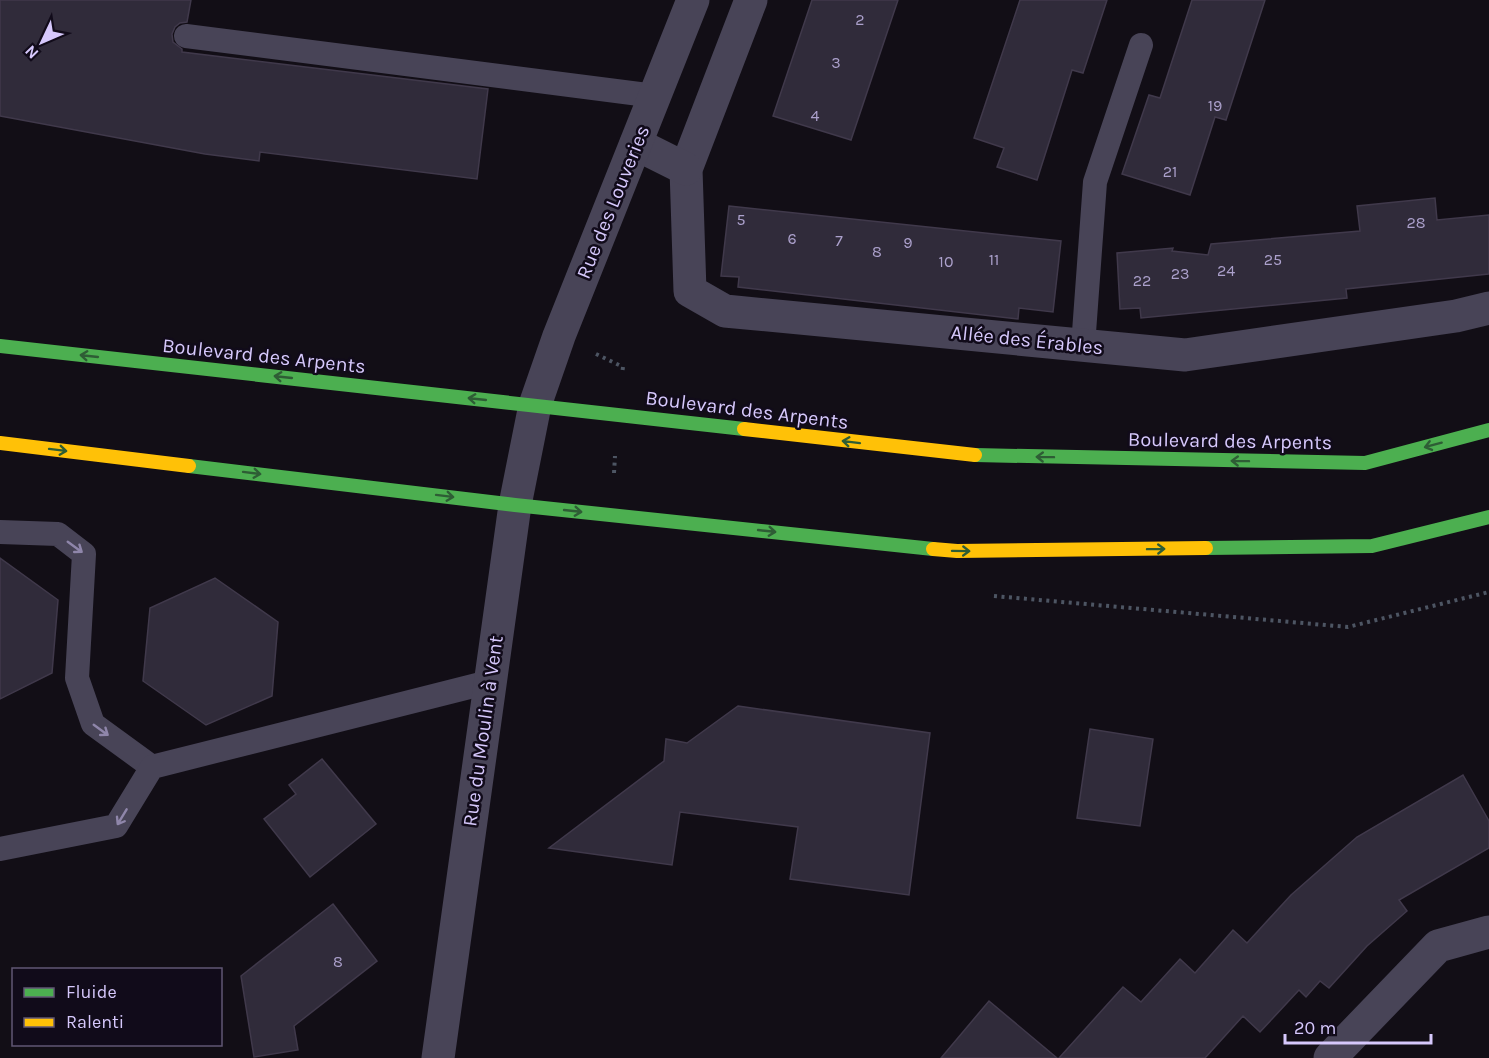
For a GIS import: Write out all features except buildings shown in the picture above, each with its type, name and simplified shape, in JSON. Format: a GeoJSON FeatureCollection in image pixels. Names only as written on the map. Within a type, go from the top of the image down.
{"type":"FeatureCollection","features":[{"type":"Feature","properties":{"kind":"street","name":"Rue des Louveries"},"geometry":{"type":"LineString","coordinates":[[535,405],[559,336],[693,0]]}},
{"type":"Feature","properties":{"kind":"street","name":"Allée des Érables"},"geometry":{"type":"LineString","coordinates":[[751,0],[686,169],[690,291],[725,311],[1185,356],[1456,316],[1489,308]]}},
{"type":"Feature","properties":{"kind":"street"},"geometry":{"type":"LineString","coordinates":[[636,144],[686,169]]}},
{"type":"Feature","properties":{"kind":"street","name":"Boulevard des Arpents"},"geometry":{"type":"LineString","coordinates":[[0,346],[971,455],[1365,463],[1489,430]]}},
{"type":"Feature","properties":{"kind":"street","name":"Rue du Moulin à Vent"},"geometry":{"type":"LineString","coordinates":[[438,1058],[515,505],[535,405]]}},
{"type":"Feature","properties":{"kind":"street"},"geometry":{"type":"LineString","coordinates":[[0,443],[515,505],[957,551],[1372,546],[1489,517]]}},
{"type":"Feature","properties":{"kind":"street"},"geometry":{"type":"LineString","coordinates":[[1330,1058],[1438,946],[1489,932]]}},
{"type":"Feature","properties":{"kind":"lane"},"geometry":{"type":"LineString","coordinates":[[186,36],[655,96]]}},
{"type":"Feature","properties":{"kind":"lane"},"geometry":{"type":"LineString","coordinates":[[1083,346],[1095,182],[1141,45]]}},
{"type":"Feature","properties":{"kind":"lane"},"geometry":{"type":"LineString","coordinates":[[0,532],[58,534],[84,554],[76,678],[93,724],[152,767]]}},
{"type":"Feature","properties":{"kind":"lane"},"geometry":{"type":"LineString","coordinates":[[0,849],[116,826],[152,767],[489,682]]}},
{"type":"Feature","properties":{"kind":"traffic: fast"},"geometry":{"type":"LineString","coordinates":[[0,346],[744,429]]}},
{"type":"Feature","properties":{"kind":"traffic: fast"},"geometry":{"type":"LineString","coordinates":[[975,455],[1365,463],[1489,430]]}},
{"type":"Feature","properties":{"kind":"traffic: fast"},"geometry":{"type":"LineString","coordinates":[[189,466],[515,505],[933,549]]}},
{"type":"Feature","properties":{"kind":"traffic: fast"},"geometry":{"type":"LineString","coordinates":[[1206,548],[1372,546],[1489,517]]}},
{"type":"Feature","properties":{"kind":"traffic: slow"},"geometry":{"type":"LineString","coordinates":[[744,429],[975,455]]}},
{"type":"Feature","properties":{"kind":"traffic: slow"},"geometry":{"type":"LineString","coordinates":[[0,443],[189,466]]}},
{"type":"Feature","properties":{"kind":"traffic: slow"},"geometry":{"type":"LineString","coordinates":[[933,549],[957,551],[1206,548]]}}]}
